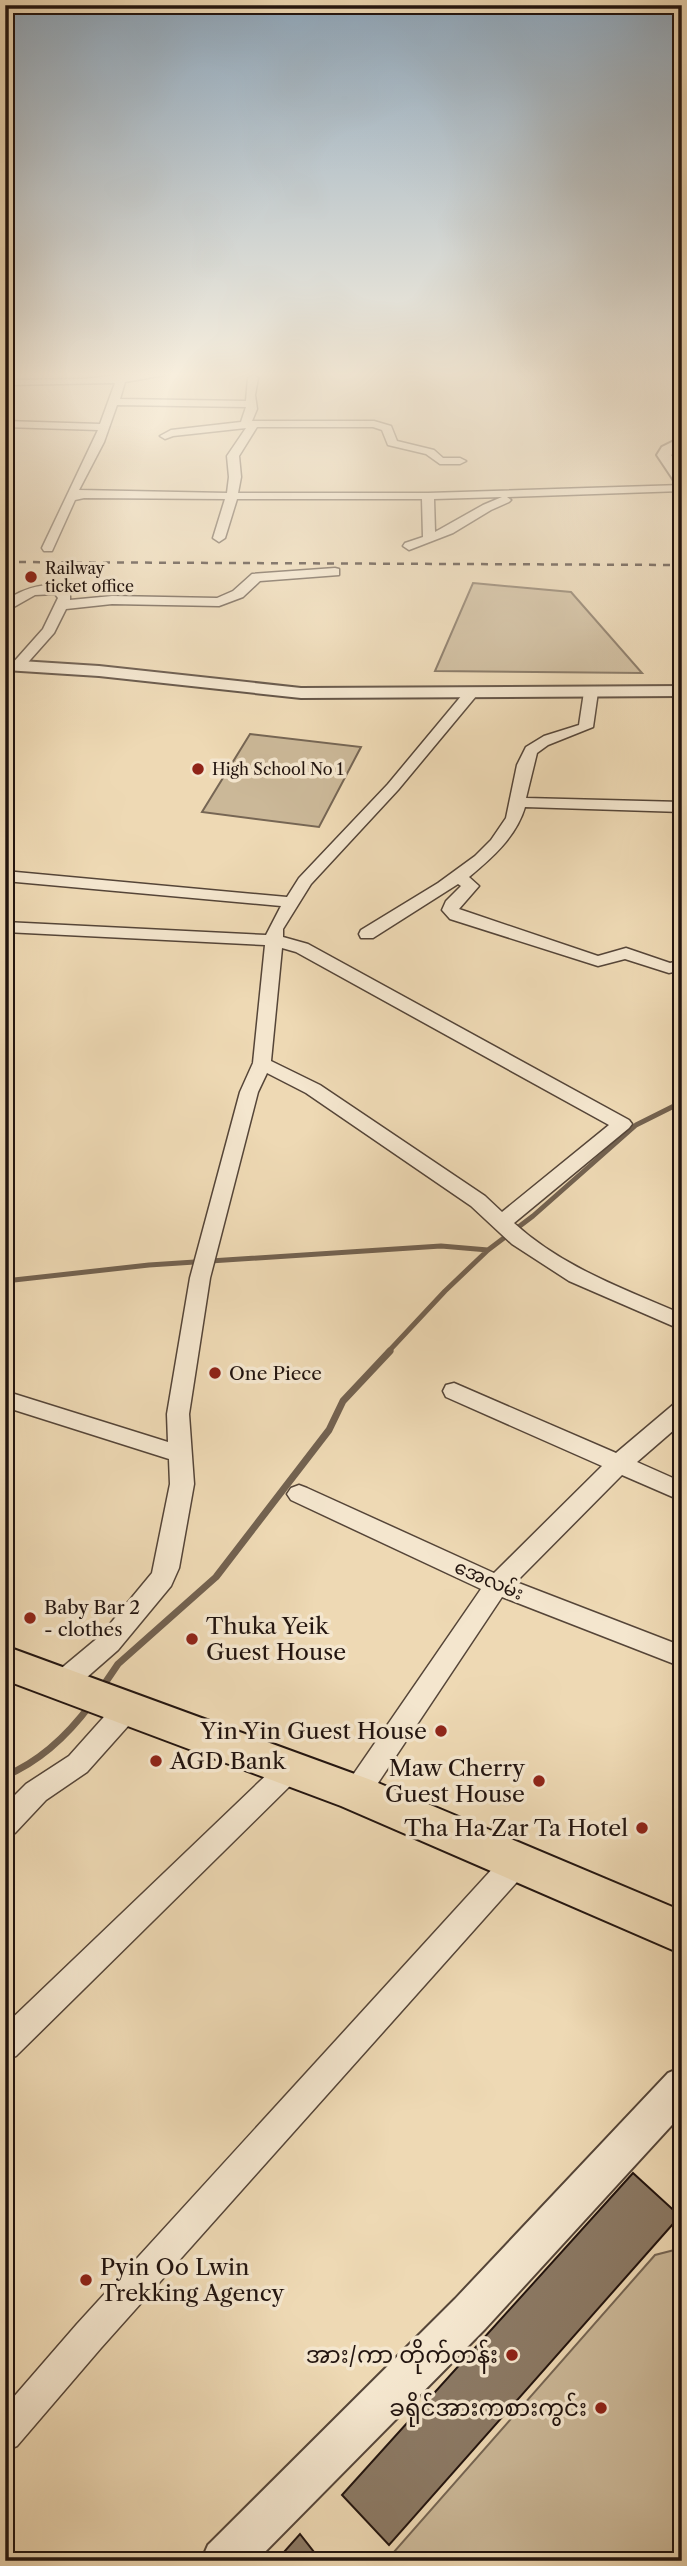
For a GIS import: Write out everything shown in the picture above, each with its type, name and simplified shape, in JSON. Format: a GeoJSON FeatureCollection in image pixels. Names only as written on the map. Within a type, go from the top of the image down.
{"type":"FeatureCollection","features":[{"type":"Feature","properties":{"kind":"highway"},"geometry":{"type":"LineString","coordinates":[[5,1663],[356,1793],[515,1864],[682,1933]]}},
{"type":"Feature","properties":{"kind":"street"},"geometry":{"type":"LineString","coordinates":[[48,548],[70,497],[81,495],[488,495]]}},
{"type":"Feature","properties":{"kind":"street"},"geometry":{"type":"LineString","coordinates":[[409,546],[429,540],[459,525],[490,504],[521,495]]}},
{"type":"Feature","properties":{"kind":"street"},"geometry":{"type":"LineString","coordinates":[[219,538],[232,496]]}},
{"type":"Feature","properties":{"kind":"street"},"geometry":{"type":"LineString","coordinates":[[428,496],[429,540]]}},
{"type":"Feature","properties":{"kind":"street"},"geometry":{"type":"LineString","coordinates":[[63,605],[112,600],[219,602],[238,594],[256,577],[335,572]]}},
{"type":"Feature","properties":{"kind":"street"},"geometry":{"type":"LineString","coordinates":[[5,608],[38,589],[59,591],[65,597],[49,630],[12,665]]}},
{"type":"Feature","properties":{"kind":"street"},"geometry":{"type":"LineString","coordinates":[[5,592],[24,595]]}},
{"type":"Feature","properties":{"kind":"street"},"geometry":{"type":"LineString","coordinates":[[12,665],[99,671],[301,693],[682,691]]}},
{"type":"Feature","properties":{"kind":"street"},"geometry":{"type":"LineString","coordinates":[[5,1824],[36,1792],[78,1764],[110,1643],[162,1579],[167,1568],[182,1485],[178,1414],[204,1262],[249,1092],[262,1063],[275,929],[305,881],[393,787],[472,692]]}},
{"type":"Feature","properties":{"kind":"street"},"geometry":{"type":"LineString","coordinates":[[366,934],[476,862],[509,827],[520,802],[531,750],[544,742],[586,727],[591,692]]}},
{"type":"Feature","properties":{"kind":"street"},"geometry":{"type":"LineString","coordinates":[[520,802],[682,807]]}},
{"type":"Feature","properties":{"kind":"street"},"geometry":{"type":"LineString","coordinates":[[5,876],[290,902]]}},
{"type":"Feature","properties":{"kind":"street"},"geometry":{"type":"LineString","coordinates":[[457,876],[471,886],[452,904],[450,910],[456,915],[598,961],[626,953],[669,968],[682,965]]}},
{"type":"Feature","properties":{"kind":"street"},"geometry":{"type":"LineString","coordinates":[[5,927],[273,940],[321,956],[622,1124],[509,1228]]}},
{"type":"Feature","properties":{"kind":"street"},"geometry":{"type":"LineString","coordinates":[[262,1063],[324,1097],[478,1201],[509,1228],[593,1285],[682,1323]]}},
{"type":"Feature","properties":{"kind":"street"},"geometry":{"type":"LineString","coordinates":[[454,1391],[682,1492]]}},
{"type":"Feature","properties":{"kind":"street"},"geometry":{"type":"LineString","coordinates":[[5,1399],[180,1454]]}},
{"type":"Feature","properties":{"kind":"street"},"geometry":{"type":"LineString","coordinates":[[356,1793],[497,1585],[619,1464],[682,1410]]}},
{"type":"Feature","properties":{"kind":"street","name":"အေလမ်း"},"geometry":{"type":"LineString","coordinates":[[299,1494],[497,1585],[682,1657]]}},
{"type":"Feature","properties":{"kind":"street"},"geometry":{"type":"LineString","coordinates":[[5,2046],[289,1770]]}},
{"type":"Feature","properties":{"kind":"street"},"geometry":{"type":"LineString","coordinates":[[5,1804],[36,1792]]}},
{"type":"Feature","properties":{"kind":"street"},"geometry":{"type":"LineString","coordinates":[[5,2434],[89,2336],[515,1864]]}},
{"type":"Feature","properties":{"kind":"street"},"geometry":{"type":"LineString","coordinates":[[225,2561],[470,2314],[682,2086]]}},
{"type":"Feature","properties":{"kind":"shaded area"},"geometry":{"type":"Polygon","coordinates":[[[473,583],[571,592],[642,673],[435,671],[473,583]]]}},
{"type":"Feature","properties":{"kind":"shaded area"},"geometry":{"type":"Polygon","coordinates":[[[250,734],[361,747],[319,827],[202,812],[250,734]]]}},
{"type":"Feature","properties":{"kind":"shaded area","name":"ခရိုင်အားကစားကွင်း"},"geometry":{"type":"Polygon","coordinates":[[[682,2248],[682,2561],[386,2561],[655,2255],[682,2248]]]}},
{"type":"Feature","properties":{"kind":"building","name":"အား/ကာ တိုက်တန်း"},"geometry":{"type":"Polygon","coordinates":[[[633,2173],[680,2216],[389,2545],[342,2495],[633,2173]]]}},
{"type":"Feature","properties":{"kind":"building"},"geometry":{"type":"Polygon","coordinates":[[[300,2534],[321,2561],[276,2561],[300,2534]]]}},
{"type":"Feature","properties":{"kind":"waterway"},"geometry":{"type":"LineString","coordinates":[[488,1250],[533,1216],[636,1125],[682,1102]]}},
{"type":"Feature","properties":{"kind":"waterway"},"geometry":{"type":"LineString","coordinates":[[5,1281],[149,1265],[441,1246],[488,1250]]}},
{"type":"Feature","properties":{"kind":"waterway"},"geometry":{"type":"LineString","coordinates":[[388,1352],[488,1250]]}},
{"type":"Feature","properties":{"kind":"waterway"},"geometry":{"type":"LineString","coordinates":[[101,1689],[118,1664],[216,1577],[329,1430],[343,1401],[390,1351]]}},
{"type":"Feature","properties":{"kind":"waterway"},"geometry":{"type":"LineString","coordinates":[[5,1776],[30,1763],[53,1746],[91,1704]]}},
{"type":"Feature","properties":{"kind":"railway"},"geometry":{"type":"LineString","coordinates":[[5,562],[682,565]]}},
{"type":"Feature","properties":{"kind":"place","name":"Railway ticket office"},"geometry":{"type":"Point","coordinates":[31,577]}},
{"type":"Feature","properties":{"kind":"place","name":"High School No 1"},"geometry":{"type":"Point","coordinates":[198,769]}},
{"type":"Feature","properties":{"kind":"place","name":"One Piece"},"geometry":{"type":"Point","coordinates":[215,1373]}},
{"type":"Feature","properties":{"kind":"place","name":"Baby Bar 2 - clothes"},"geometry":{"type":"Point","coordinates":[30,1618]}},
{"type":"Feature","properties":{"kind":"place","name":"Thuka Yeik Guest House"},"geometry":{"type":"Point","coordinates":[192,1639]}},
{"type":"Feature","properties":{"kind":"place","name":"Yin Yin Guest House"},"geometry":{"type":"Point","coordinates":[441,1731]}},
{"type":"Feature","properties":{"kind":"place","name":"AGD Bank"},"geometry":{"type":"Point","coordinates":[156,1761]}},
{"type":"Feature","properties":{"kind":"place","name":"Maw Cherry Guest House"},"geometry":{"type":"Point","coordinates":[539,1781]}},
{"type":"Feature","properties":{"kind":"place","name":"Tha Ha Zar Ta Hotel"},"geometry":{"type":"Point","coordinates":[642,1828]}},
{"type":"Feature","properties":{"kind":"place","name":"Pyin Oo Lwin Trekking Agency"},"geometry":{"type":"Point","coordinates":[86,2280]}},
{"type":"Feature","properties":{"kind":"place","name":"အား/ကာ တိုက်တန်း"},"geometry":{"type":"Point","coordinates":[512,2355]}},
{"type":"Feature","properties":{"kind":"place","name":"ခရိုင်အားကစားကွင်း"},"geometry":{"type":"Point","coordinates":[601,2408]}}]}
